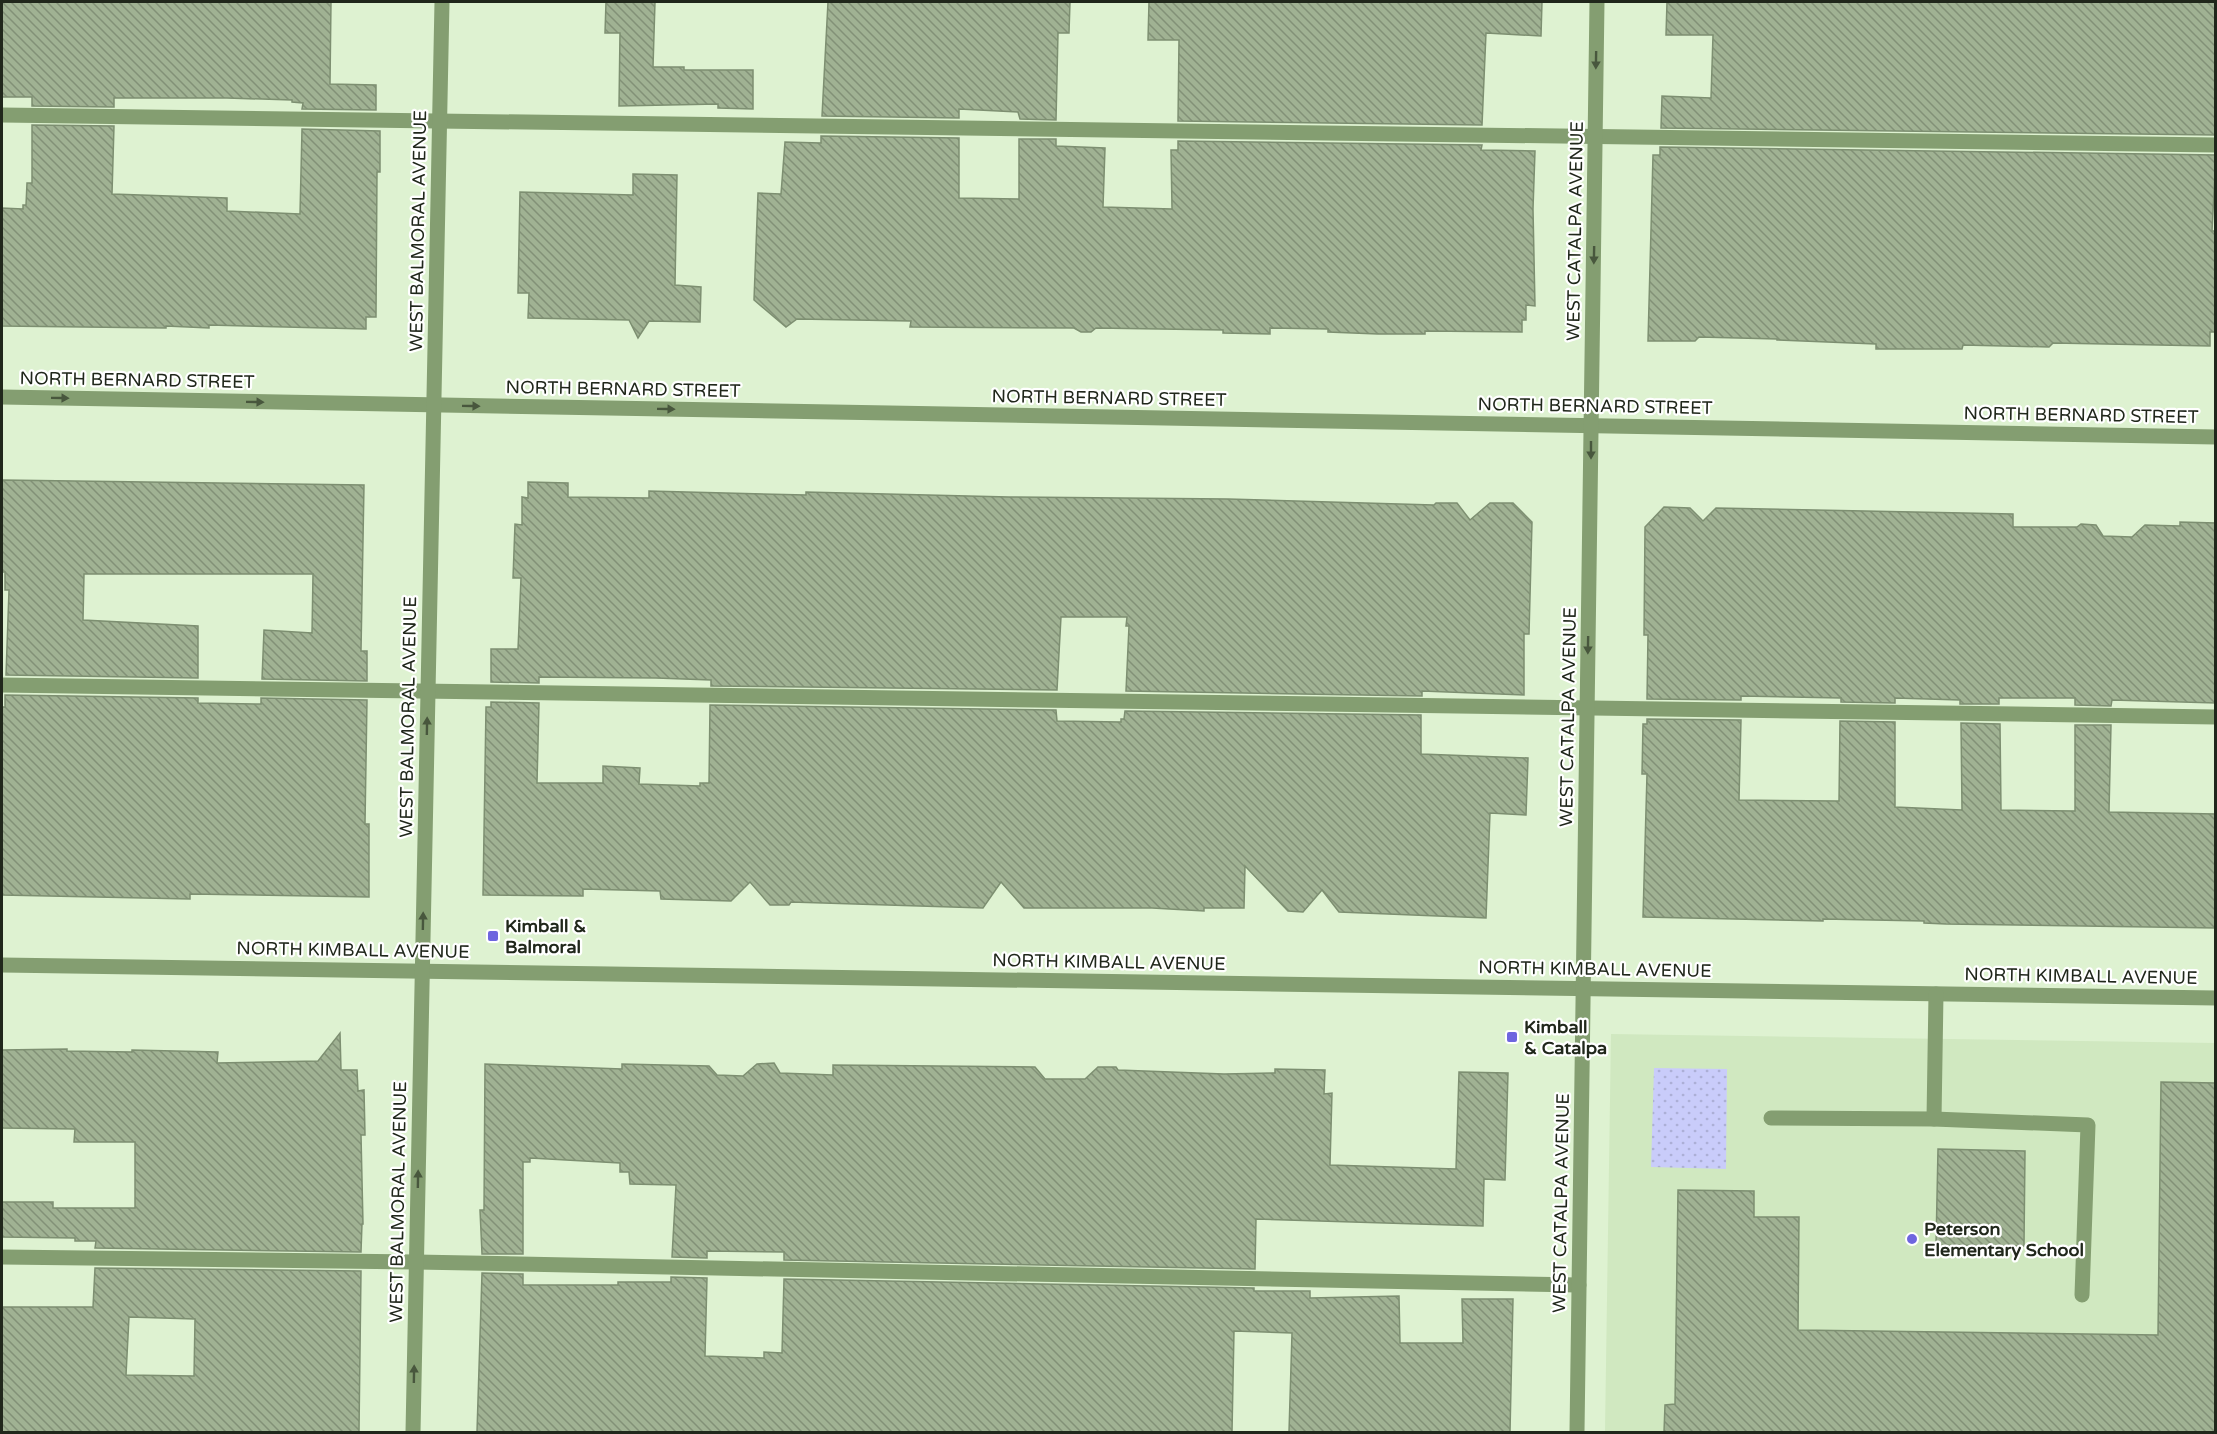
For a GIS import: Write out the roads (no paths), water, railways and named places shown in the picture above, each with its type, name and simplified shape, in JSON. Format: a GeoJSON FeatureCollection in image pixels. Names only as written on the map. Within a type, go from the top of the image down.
{"type":"FeatureCollection","features":[{"type":"Feature","properties":{"kind":"street","name":"WEST BALMORAL AVENUE"},"geometry":{"type":"LineString","coordinates":[[413,1432],[442,2]]}},
{"type":"Feature","properties":{"kind":"street","name":"WEST CATALPA AVENUE"},"geometry":{"type":"LineString","coordinates":[[1577,1432],[1597,2]]}},
{"type":"Feature","properties":{"kind":"street"},"geometry":{"type":"LineString","coordinates":[[2,115],[2216,145]]}},
{"type":"Feature","properties":{"kind":"street","name":"NORTH BERNARD STREET"},"geometry":{"type":"LineString","coordinates":[[2,397],[2216,437]]}},
{"type":"Feature","properties":{"kind":"street"},"geometry":{"type":"LineString","coordinates":[[2,685],[2216,717]]}},
{"type":"Feature","properties":{"kind":"street","name":"NORTH KIMBALL AVENUE"},"geometry":{"type":"LineString","coordinates":[[2,965],[2216,998]]}},
{"type":"Feature","properties":{"kind":"street"},"geometry":{"type":"LineString","coordinates":[[1934,1119],[1935,994]]}},
{"type":"Feature","properties":{"kind":"street"},"geometry":{"type":"LineString","coordinates":[[1771,1118],[1934,1119],[2088,1125],[2082,1295]]}},
{"type":"Feature","properties":{"kind":"street"},"geometry":{"type":"LineString","coordinates":[[2,1257],[416,1262],[1579,1285]]}},
{"type":"Feature","properties":{"kind":"place","name":"Kimball & Balmoral"},"geometry":{"type":"Point","coordinates":[493,936]}},
{"type":"Feature","properties":{"kind":"place","name":"Kimball & Catalpa"},"geometry":{"type":"Point","coordinates":[1512,1037]}},
{"type":"Feature","properties":{"kind":"place","name":"Peterson Elementary School"},"geometry":{"type":"Point","coordinates":[1912,1239]}}]}
